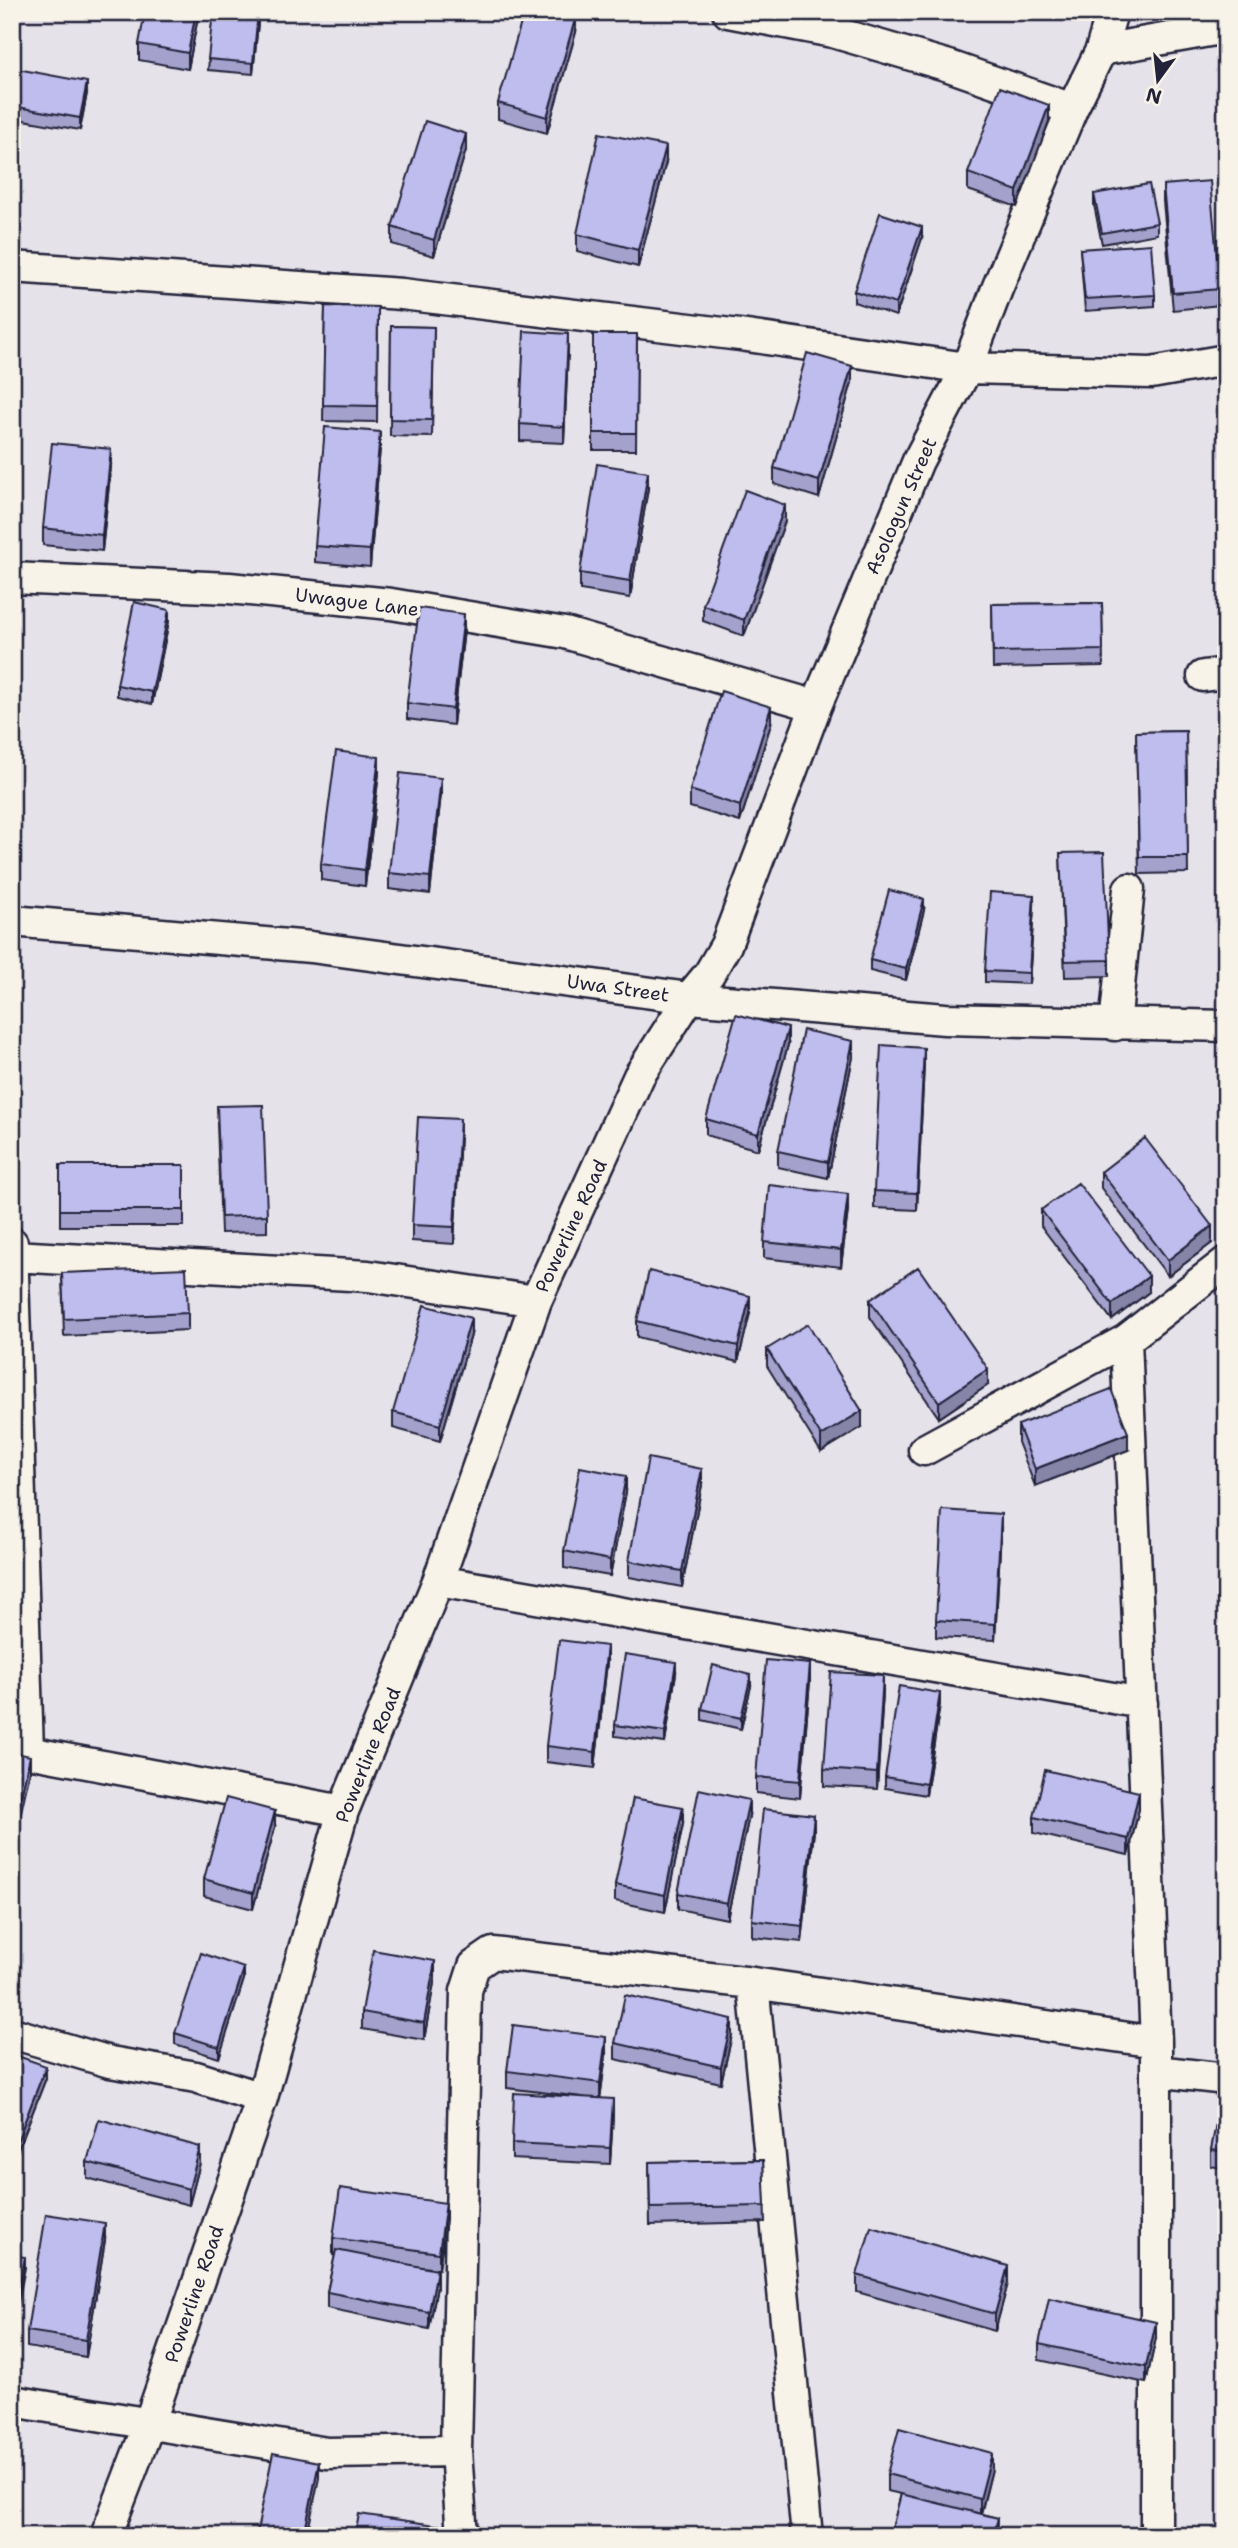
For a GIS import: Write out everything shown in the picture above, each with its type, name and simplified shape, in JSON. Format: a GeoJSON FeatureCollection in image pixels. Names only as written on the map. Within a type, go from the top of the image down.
{"type":"FeatureCollection","features":[{"type":"Feature","properties":{"kind":"street"},"geometry":{"type":"LineString","coordinates":[[728,12],[835,22],[1072,109]]}},
{"type":"Feature","properties":{"kind":"street","name":"Asologun Street"},"geometry":{"type":"LineString","coordinates":[[690,998],[709,974],[726,945],[816,706],[918,461],[967,368],[1072,109],[1101,50],[1112,12]]}},
{"type":"Feature","properties":{"kind":"street"},"geometry":{"type":"LineString","coordinates":[[1101,50],[1226,27]]}},
{"type":"Feature","properties":{"kind":"street"},"geometry":{"type":"LineString","coordinates":[[12,267],[402,294],[740,335],[967,368],[1152,373],[1226,360]]}},
{"type":"Feature","properties":{"kind":"street","name":"Uwague Lane"},"geometry":{"type":"LineString","coordinates":[[12,578],[229,588],[391,604],[565,633],[816,706]]}},
{"type":"Feature","properties":{"kind":"street"},"geometry":{"type":"LineString","coordinates":[[1115,1025],[1129,889]]}},
{"type":"Feature","properties":{"kind":"street","name":"Uwa Street"},"geometry":{"type":"LineString","coordinates":[[12,921],[311,947],[690,998],[946,1019],[1226,1026]]}},
{"type":"Feature","properties":{"kind":"street","name":"Powerline Road"},"geometry":{"type":"LineString","coordinates":[[106,2536],[149,2424],[262,2098],[343,1811],[438,1581],[536,1301],[639,1076],[690,998]]}},
{"type":"Feature","properties":{"kind":"street"},"geometry":{"type":"LineString","coordinates":[[12,1243],[20,1750],[343,1811]]}},
{"type":"Feature","properties":{"kind":"street"},"geometry":{"type":"LineString","coordinates":[[13,1256],[368,1276],[536,1301]]}},
{"type":"Feature","properties":{"kind":"street"},"geometry":{"type":"LineString","coordinates":[[924,1450],[1126,1340],[1226,1262]]}},
{"type":"Feature","properties":{"kind":"street"},"geometry":{"type":"LineString","coordinates":[[1126,1340],[1156,2057],[1156,2536]]}},
{"type":"Feature","properties":{"kind":"street"},"geometry":{"type":"LineString","coordinates":[[438,1581],[1142,1703]]}},
{"type":"Feature","properties":{"kind":"street"},"geometry":{"type":"LineString","coordinates":[[462,2536],[456,2451],[466,1991],[474,1966],[493,1953],[753,1983],[1156,2057],[1226,2079]]}},
{"type":"Feature","properties":{"kind":"street"},"geometry":{"type":"LineString","coordinates":[[753,1983],[807,2536]]}},
{"type":"Feature","properties":{"kind":"street"},"geometry":{"type":"LineString","coordinates":[[12,2033],[110,2062],[196,2077],[262,2098]]}},
{"type":"Feature","properties":{"kind":"street"},"geometry":{"type":"LineString","coordinates":[[12,2401],[327,2453],[456,2451]]}},
{"type":"Feature","properties":{"kind":"building"},"geometry":{"type":"Polygon","coordinates":[[[145,12],[196,12],[188,53],[139,44],[145,12]]]}},
{"type":"Feature","properties":{"kind":"building"},"geometry":{"type":"Polygon","coordinates":[[[213,12],[258,12],[253,63],[208,59],[213,12]]]}},
{"type":"Feature","properties":{"kind":"building"},"geometry":{"type":"Polygon","coordinates":[[[524,12],[564,12],[576,16],[547,117],[498,103],[524,12]]]}},
{"type":"Feature","properties":{"kind":"building"},"geometry":{"type":"Polygon","coordinates":[[[12,68],[87,82],[80,118],[12,106],[12,68]]]}},
{"type":"Feature","properties":{"kind":"building"},"geometry":{"type":"Polygon","coordinates":[[[1000,87],[1049,105],[1017,191],[968,173],[1000,87]]]}},
{"type":"Feature","properties":{"kind":"building"},"geometry":{"type":"Polygon","coordinates":[[[425,121],[466,134],[434,240],[392,227],[425,121]]]}},
{"type":"Feature","properties":{"kind":"building"},"geometry":{"type":"Polygon","coordinates":[[[599,133],[666,146],[638,250],[577,234],[599,133]]]}},
{"type":"Feature","properties":{"kind":"building"},"geometry":{"type":"Polygon","coordinates":[[[1210,181],[1220,289],[1173,293],[1163,185],[1210,181]]]}},
{"type":"Feature","properties":{"kind":"building"},"geometry":{"type":"Polygon","coordinates":[[[1149,184],[1157,223],[1102,233],[1094,194],[1149,184]]]}},
{"type":"Feature","properties":{"kind":"building"},"geometry":{"type":"Polygon","coordinates":[[[880,213],[922,227],[896,304],[854,291],[880,213]]]}},
{"type":"Feature","properties":{"kind":"building"},"geometry":{"type":"Polygon","coordinates":[[[1151,244],[1155,295],[1085,299],[1080,249],[1151,244]]]}},
{"type":"Feature","properties":{"kind":"building"},"geometry":{"type":"Polygon","coordinates":[[[325,306],[378,307],[377,406],[323,405],[325,306]]]}},
{"type":"Feature","properties":{"kind":"building"},"geometry":{"type":"Polygon","coordinates":[[[391,326],[434,327],[432,420],[390,419],[391,326]]]}},
{"type":"Feature","properties":{"kind":"building"},"geometry":{"type":"Polygon","coordinates":[[[524,331],[568,334],[564,427],[520,424],[524,331]]]}},
{"type":"Feature","properties":{"kind":"building"},"geometry":{"type":"Polygon","coordinates":[[[593,334],[637,334],[636,433],[593,433],[593,334]]]}},
{"type":"Feature","properties":{"kind":"building"},"geometry":{"type":"Polygon","coordinates":[[[807,353],[852,366],[819,481],[774,468],[807,353]]]}},
{"type":"Feature","properties":{"kind":"building"},"geometry":{"type":"Polygon","coordinates":[[[325,427],[380,432],[370,550],[315,546],[325,427]]]}},
{"type":"Feature","properties":{"kind":"building"},"geometry":{"type":"Polygon","coordinates":[[[52,443],[111,449],[102,535],[43,528],[52,443]]]}},
{"type":"Feature","properties":{"kind":"building"},"geometry":{"type":"Polygon","coordinates":[[[597,464],[648,472],[630,581],[580,573],[597,464]]]}},
{"type":"Feature","properties":{"kind":"building"},"geometry":{"type":"Polygon","coordinates":[[[745,490],[785,505],[744,620],[703,605],[745,490]]]}},
{"type":"Feature","properties":{"kind":"building"},"geometry":{"type":"Polygon","coordinates":[[[134,602],[169,610],[152,692],[117,685],[134,602]]]}},
{"type":"Feature","properties":{"kind":"building"},"geometry":{"type":"Polygon","coordinates":[[[1102,603],[1103,650],[993,652],[992,604],[1102,603]]]}},
{"type":"Feature","properties":{"kind":"building"},"geometry":{"type":"Polygon","coordinates":[[[419,608],[464,614],[453,709],[407,703],[419,608]]]}},
{"type":"Feature","properties":{"kind":"building"},"geometry":{"type":"Polygon","coordinates":[[[721,691],[771,707],[740,806],[690,790],[721,691]]]}},
{"type":"Feature","properties":{"kind":"building"},"geometry":{"type":"Polygon","coordinates":[[[1186,731],[1188,857],[1139,857],[1136,732],[1186,731]]]}},
{"type":"Feature","properties":{"kind":"building"},"geometry":{"type":"Polygon","coordinates":[[[336,751],[379,757],[365,870],[321,864],[336,751]]]}},
{"type":"Feature","properties":{"kind":"building"},"geometry":{"type":"Polygon","coordinates":[[[400,773],[441,778],[430,877],[389,873],[400,773]]]}},
{"type":"Feature","properties":{"kind":"building"},"geometry":{"type":"Polygon","coordinates":[[[1104,852],[1109,960],[1065,961],[1060,853],[1104,852]]]}},
{"type":"Feature","properties":{"kind":"building"},"geometry":{"type":"Polygon","coordinates":[[[889,890],[924,899],[906,969],[870,960],[889,890]]]}},
{"type":"Feature","properties":{"kind":"building"},"geometry":{"type":"Polygon","coordinates":[[[990,892],[1034,895],[1029,973],[985,971],[990,892]]]}},
{"type":"Feature","properties":{"kind":"building"},"geometry":{"type":"Polygon","coordinates":[[[736,1014],[788,1028],[758,1134],[706,1119],[736,1014]]]}},
{"type":"Feature","properties":{"kind":"building"},"geometry":{"type":"Polygon","coordinates":[[[803,1030],[853,1041],[828,1162],[778,1151],[803,1030]]]}},
{"type":"Feature","properties":{"kind":"building"},"geometry":{"type":"Polygon","coordinates":[[[881,1045],[924,1048],[917,1193],[874,1191],[881,1045]]]}},
{"type":"Feature","properties":{"kind":"building"},"geometry":{"type":"Polygon","coordinates":[[[263,1105],[267,1215],[221,1217],[217,1106],[263,1105]]]}},
{"type":"Feature","properties":{"kind":"building"},"geometry":{"type":"Polygon","coordinates":[[[418,1117],[460,1119],[454,1227],[412,1225],[418,1117]]]}},
{"type":"Feature","properties":{"kind":"building"},"geometry":{"type":"Polygon","coordinates":[[[1145,1138],[1212,1226],[1168,1260],[1101,1172],[1145,1138]]]}},
{"type":"Feature","properties":{"kind":"building"},"geometry":{"type":"Polygon","coordinates":[[[60,1165],[184,1165],[184,1210],[60,1210],[60,1165]]]}},
{"type":"Feature","properties":{"kind":"building"},"geometry":{"type":"Polygon","coordinates":[[[1078,1183],[1149,1276],[1112,1304],[1041,1210],[1078,1183]]]}},
{"type":"Feature","properties":{"kind":"building"},"geometry":{"type":"Polygon","coordinates":[[[769,1185],[848,1194],[841,1250],[764,1242],[769,1185]]]}},
{"type":"Feature","properties":{"kind":"building"},"geometry":{"type":"Polygon","coordinates":[[[918,1267],[988,1369],[939,1402],[870,1300],[918,1267]]]}},
{"type":"Feature","properties":{"kind":"building"},"geometry":{"type":"Polygon","coordinates":[[[186,1268],[188,1313],[64,1319],[62,1273],[186,1268]]]}},
{"type":"Feature","properties":{"kind":"building"},"geometry":{"type":"Polygon","coordinates":[[[649,1271],[750,1296],[738,1346],[637,1321],[649,1271]]]}},
{"type":"Feature","properties":{"kind":"building"},"geometry":{"type":"Polygon","coordinates":[[[424,1305],[471,1318],[440,1425],[393,1412],[424,1305]]]}},
{"type":"Feature","properties":{"kind":"building"},"geometry":{"type":"Polygon","coordinates":[[[808,1324],[862,1411],[821,1436],[767,1349],[808,1324]]]}},
{"type":"Feature","properties":{"kind":"building"},"geometry":{"type":"Polygon","coordinates":[[[1111,1389],[1128,1433],[1035,1469],[1018,1425],[1111,1389]]]}},
{"type":"Feature","properties":{"kind":"building"},"geometry":{"type":"Polygon","coordinates":[[[648,1458],[702,1469],[682,1571],[629,1561],[648,1458]]]}},
{"type":"Feature","properties":{"kind":"building"},"geometry":{"type":"Polygon","coordinates":[[[1226,1465],[1226,1494],[1222,1493],[1226,1465]]]}},
{"type":"Feature","properties":{"kind":"building"},"geometry":{"type":"Polygon","coordinates":[[[580,1467],[626,1476],[610,1560],[564,1551],[580,1467]]]}},
{"type":"Feature","properties":{"kind":"building"},"geometry":{"type":"Polygon","coordinates":[[[942,1510],[1001,1514],[995,1624],[936,1620],[942,1510]]]}},
{"type":"Feature","properties":{"kind":"building"},"geometry":{"type":"Polygon","coordinates":[[[1226,1518],[1226,1570],[1218,1569],[1226,1518]]]}},
{"type":"Feature","properties":{"kind":"building"},"geometry":{"type":"Polygon","coordinates":[[[559,1640],[607,1646],[595,1752],[546,1746],[559,1640]]]}},
{"type":"Feature","properties":{"kind":"building"},"geometry":{"type":"Polygon","coordinates":[[[625,1654],[676,1662],[665,1732],[615,1725],[625,1654]]]}},
{"type":"Feature","properties":{"kind":"building"},"geometry":{"type":"Polygon","coordinates":[[[766,1660],[810,1664],[800,1781],[756,1777],[766,1660]]]}},
{"type":"Feature","properties":{"kind":"building"},"geometry":{"type":"Polygon","coordinates":[[[713,1665],[751,1675],[741,1718],[702,1709],[713,1665]]]}},
{"type":"Feature","properties":{"kind":"building"},"geometry":{"type":"Polygon","coordinates":[[[831,1672],[883,1675],[877,1773],[824,1769],[831,1672]]]}},
{"type":"Feature","properties":{"kind":"building"},"geometry":{"type":"Polygon","coordinates":[[[899,1686],[940,1693],[926,1784],[885,1777],[899,1686]]]}},
{"type":"Feature","properties":{"kind":"building"},"geometry":{"type":"Polygon","coordinates":[[[12,1752],[30,1756],[12,1835],[12,1752]]]}},
{"type":"Feature","properties":{"kind":"building"},"geometry":{"type":"Polygon","coordinates":[[[1045,1770],[1139,1792],[1128,1839],[1034,1817],[1045,1770]]]}},
{"type":"Feature","properties":{"kind":"building"},"geometry":{"type":"Polygon","coordinates":[[[699,1789],[749,1800],[727,1903],[678,1893],[699,1789]]]}},
{"type":"Feature","properties":{"kind":"building"},"geometry":{"type":"Polygon","coordinates":[[[226,1798],[275,1811],[253,1893],[204,1879],[226,1798]]]}},
{"type":"Feature","properties":{"kind":"building"},"geometry":{"type":"Polygon","coordinates":[[[633,1798],[683,1807],[665,1895],[615,1885],[633,1798]]]}},
{"type":"Feature","properties":{"kind":"building"},"geometry":{"type":"Polygon","coordinates":[[[763,1809],[814,1815],[802,1926],[752,1920],[763,1809]]]}},
{"type":"Feature","properties":{"kind":"building"},"geometry":{"type":"Polygon","coordinates":[[[373,1950],[435,1961],[424,2023],[362,2012],[373,1950]]]}},
{"type":"Feature","properties":{"kind":"building"},"geometry":{"type":"Polygon","coordinates":[[[201,1953],[244,1968],[219,2047],[175,2033],[201,1953]]]}},
{"type":"Feature","properties":{"kind":"building"},"geometry":{"type":"Polygon","coordinates":[[[625,1995],[732,2019],[721,2067],[615,2043],[625,1995]]]}},
{"type":"Feature","properties":{"kind":"building"},"geometry":{"type":"Polygon","coordinates":[[[513,2025],[606,2037],[600,2083],[507,2071],[513,2025]]]}},
{"type":"Feature","properties":{"kind":"building"},"geometry":{"type":"Polygon","coordinates":[[[12,2054],[46,2066],[14,2149],[12,2148],[12,2054]]]}},
{"type":"Feature","properties":{"kind":"building"},"geometry":{"type":"Polygon","coordinates":[[[1222,2091],[1226,2092],[1226,2152],[1211,2150],[1222,2091]]]}},
{"type":"Feature","properties":{"kind":"building"},"geometry":{"type":"Polygon","coordinates":[[[514,2093],[613,2099],[610,2148],[512,2143],[514,2093]]]}},
{"type":"Feature","properties":{"kind":"building"},"geometry":{"type":"Polygon","coordinates":[[[99,2119],[200,2147],[189,2189],[87,2162],[99,2119]]]}},
{"type":"Feature","properties":{"kind":"building"},"geometry":{"type":"Polygon","coordinates":[[[763,2160],[765,2206],[650,2208],[649,2162],[763,2160]]]}},
{"type":"Feature","properties":{"kind":"building"},"geometry":{"type":"Polygon","coordinates":[[[340,2188],[446,2203],[439,2253],[333,2238],[340,2188]]]}},
{"type":"Feature","properties":{"kind":"building"},"geometry":{"type":"Polygon","coordinates":[[[46,2214],[105,2223],[86,2340],[27,2331],[46,2214]]]}},
{"type":"Feature","properties":{"kind":"building"},"geometry":{"type":"Polygon","coordinates":[[[871,2227],[1008,2266],[995,2314],[857,2275],[871,2227]]]}},
{"type":"Feature","properties":{"kind":"building"},"geometry":{"type":"Polygon","coordinates":[[[336,2250],[437,2270],[429,2312],[327,2292],[336,2250]]]}},
{"type":"Feature","properties":{"kind":"building"},"geometry":{"type":"Polygon","coordinates":[[[12,2255],[25,2257],[12,2322],[12,2255]]]}},
{"type":"Feature","properties":{"kind":"building"},"geometry":{"type":"Polygon","coordinates":[[[1049,2298],[1156,2322],[1146,2367],[1039,2344],[1049,2298]]]}},
{"type":"Feature","properties":{"kind":"building"},"geometry":{"type":"Polygon","coordinates":[[[899,2428],[992,2453],[980,2499],[887,2474],[899,2428]]]}},
{"type":"Feature","properties":{"kind":"building"},"geometry":{"type":"Polygon","coordinates":[[[273,2453],[319,2462],[304,2536],[256,2536],[273,2453]]]}},
{"type":"Feature","properties":{"kind":"building"},"geometry":{"type":"Polygon","coordinates":[[[901,2494],[998,2518],[993,2536],[890,2536],[901,2494]]]}},
{"type":"Feature","properties":{"kind":"building"},"geometry":{"type":"Polygon","coordinates":[[[359,2514],[450,2527],[449,2536],[355,2536],[359,2514]]]}}]}
